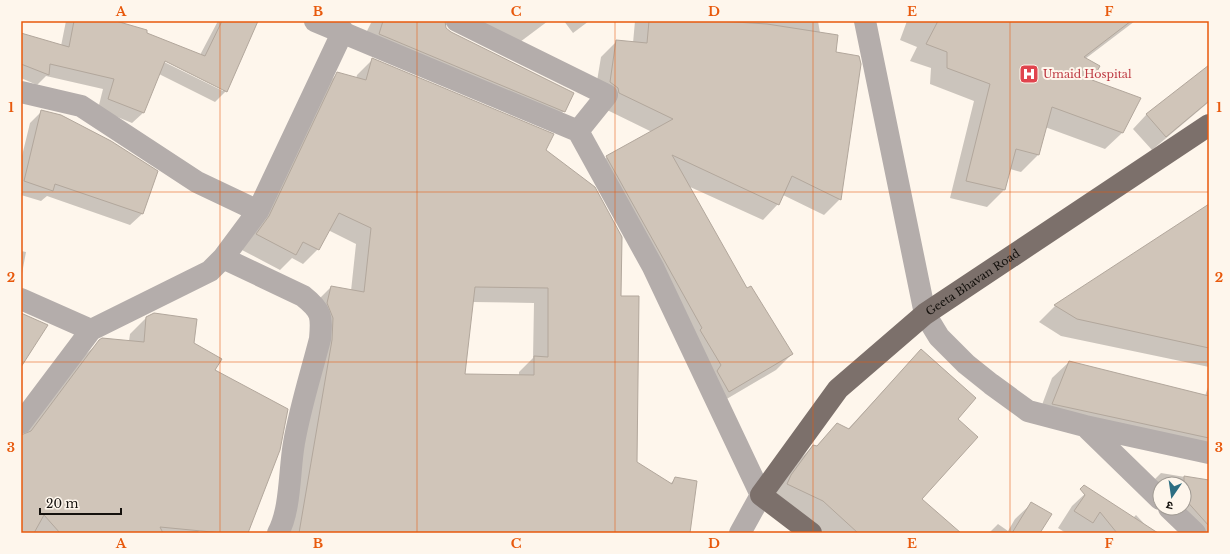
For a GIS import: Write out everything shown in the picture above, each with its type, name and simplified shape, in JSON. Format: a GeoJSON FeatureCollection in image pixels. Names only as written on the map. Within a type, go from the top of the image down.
{"type":"FeatureCollection","features":[{"type":"Feature","properties":{"kind":"main road","name":"Geeta Bhavan Road"},"geometry":{"type":"LineString","coordinates":[[925,314],[1209,125]]}},
{"type":"Feature","properties":{"kind":"main road"},"geometry":{"type":"LineString","coordinates":[[810,533],[761,495],[838,389],[925,314]]}},
{"type":"Feature","properties":{"kind":"street"},"geometry":{"type":"LineString","coordinates":[[315,21],[343,31],[578,131],[653,267],[761,495],[740,533]]}},
{"type":"Feature","properties":{"kind":"street"},"geometry":{"type":"LineString","coordinates":[[457,21],[607,95],[578,131]]}},
{"type":"Feature","properties":{"kind":"street","name":"Geeta Bhavan Road"},"geometry":{"type":"LineString","coordinates":[[864,21],[925,314]]}},
{"type":"Feature","properties":{"kind":"street"},"geometry":{"type":"LineString","coordinates":[[21,423],[91,330],[210,271],[223,258],[258,211],[343,31]]}},
{"type":"Feature","properties":{"kind":"street"},"geometry":{"type":"LineString","coordinates":[[21,92],[81,106],[197,182],[258,211]]}},
{"type":"Feature","properties":{"kind":"street"},"geometry":{"type":"LineString","coordinates":[[223,258],[303,296],[315,305],[320,313],[322,324],[320,339],[294,443],[285,512],[282,526],[278,533]]}},
{"type":"Feature","properties":{"kind":"street"},"geometry":{"type":"LineString","coordinates":[[21,299],[91,330]]}},
{"type":"Feature","properties":{"kind":"street"},"geometry":{"type":"LineString","coordinates":[[925,314],[940,337],[966,364],[1028,411],[1085,426],[1209,453]]}},
{"type":"Feature","properties":{"kind":"street"},"geometry":{"type":"LineString","coordinates":[[1085,426],[1152,491]]}},
{"type":"Feature","properties":{"kind":"street"},"geometry":{"type":"LineString","coordinates":[[1177,516],[1195,533]]}},
{"type":"Feature","properties":{"kind":"building"},"geometry":{"type":"Polygon","coordinates":[[[74,21],[116,21],[147,30],[147,33],[205,56],[222,21],[258,21],[227,92],[165,61],[144,113],[108,99],[114,79],[50,64],[49,75],[21,64],[21,33],[69,47],[74,21]]]}},
{"type":"Feature","properties":{"kind":"building"},"geometry":{"type":"Polygon","coordinates":[[[383,21],[445,21],[446,28],[451,32],[574,93],[565,112],[379,34],[383,21]]]}},
{"type":"Feature","properties":{"kind":"building"},"geometry":{"type":"Polygon","coordinates":[[[649,21],[719,21],[767,24],[838,35],[836,52],[859,56],[861,64],[841,200],[792,176],[779,205],[672,155],[747,288],[751,286],[793,354],[729,392],[717,371],[721,365],[700,330],[702,328],[606,156],[673,119],[619,93],[618,88],[610,82],[616,40],[647,43],[649,21]]]}},
{"type":"Feature","properties":{"kind":"building","name":"Umaid Hospital"},"geometry":{"type":"Polygon","coordinates":[[[938,21],[1131,21],[1084,57],[1100,66],[1092,80],[1141,98],[1123,133],[1052,107],[1039,155],[1016,149],[1005,190],[966,181],[990,84],[947,68],[947,52],[926,44],[938,21]]]}},
{"type":"Feature","properties":{"kind":"building"},"geometry":{"type":"Polygon","coordinates":[[[372,58],[554,134],[546,150],[595,187],[622,237],[621,296],[639,296],[637,462],[672,484],[675,477],[697,481],[690,533],[299,533],[332,340],[333,318],[327,303],[331,286],[364,292],[371,228],[339,213],[319,250],[303,242],[296,255],[256,234],[269,216],[337,72],[366,80],[372,58]],[[475,287],[465,374],[534,375],[534,356],[548,357],[548,288],[475,287]]]}},
{"type":"Feature","properties":{"kind":"building"},"geometry":{"type":"Polygon","coordinates":[[[1209,65],[1209,101],[1166,137],[1146,114],[1209,65]]]}},
{"type":"Feature","properties":{"kind":"building"},"geometry":{"type":"Polygon","coordinates":[[[41,110],[61,115],[111,141],[158,171],[143,214],[55,184],[53,191],[24,181],[41,110]]]}},
{"type":"Feature","properties":{"kind":"building"},"geometry":{"type":"Polygon","coordinates":[[[1209,204],[1209,348],[1077,319],[1054,305],[1209,204]]]}},
{"type":"Feature","properties":{"kind":"building"},"geometry":{"type":"Polygon","coordinates":[[[21,313],[48,325],[21,367],[21,313]]]}},
{"type":"Feature","properties":{"kind":"building"},"geometry":{"type":"Polygon","coordinates":[[[154,313],[197,319],[194,343],[222,359],[215,370],[288,409],[280,450],[248,533],[222,533],[160,527],[163,533],[60,533],[44,515],[34,533],[21,533],[21,435],[31,431],[99,340],[102,338],[144,342],[146,317],[154,313]]]}},
{"type":"Feature","properties":{"kind":"building"},"geometry":{"type":"Polygon","coordinates":[[[921,349],[976,398],[958,419],[978,437],[922,499],[961,533],[858,533],[823,501],[787,484],[791,475],[813,445],[817,446],[837,423],[849,429],[921,349]]]}},
{"type":"Feature","properties":{"kind":"building"},"geometry":{"type":"Polygon","coordinates":[[[1069,361],[1209,396],[1209,438],[1052,404],[1069,361]]]}},
{"type":"Feature","properties":{"kind":"building"},"geometry":{"type":"Polygon","coordinates":[[[1192,477],[1209,480],[1209,526],[1192,507],[1192,477]]]}},
{"type":"Feature","properties":{"kind":"building"},"geometry":{"type":"Polygon","coordinates":[[[1084,485],[1158,533],[1117,533],[1100,512],[1093,523],[1074,511],[1085,495],[1080,489],[1084,485]]]}},
{"type":"Feature","properties":{"kind":"building"},"geometry":{"type":"Polygon","coordinates":[[[1031,502],[1052,514],[1040,533],[1012,533],[1031,502]]]}},
{"type":"Feature","properties":{"kind":"place","name":"Umaid Hospital"},"geometry":{"type":"Point","coordinates":[1029,74]}}]}
